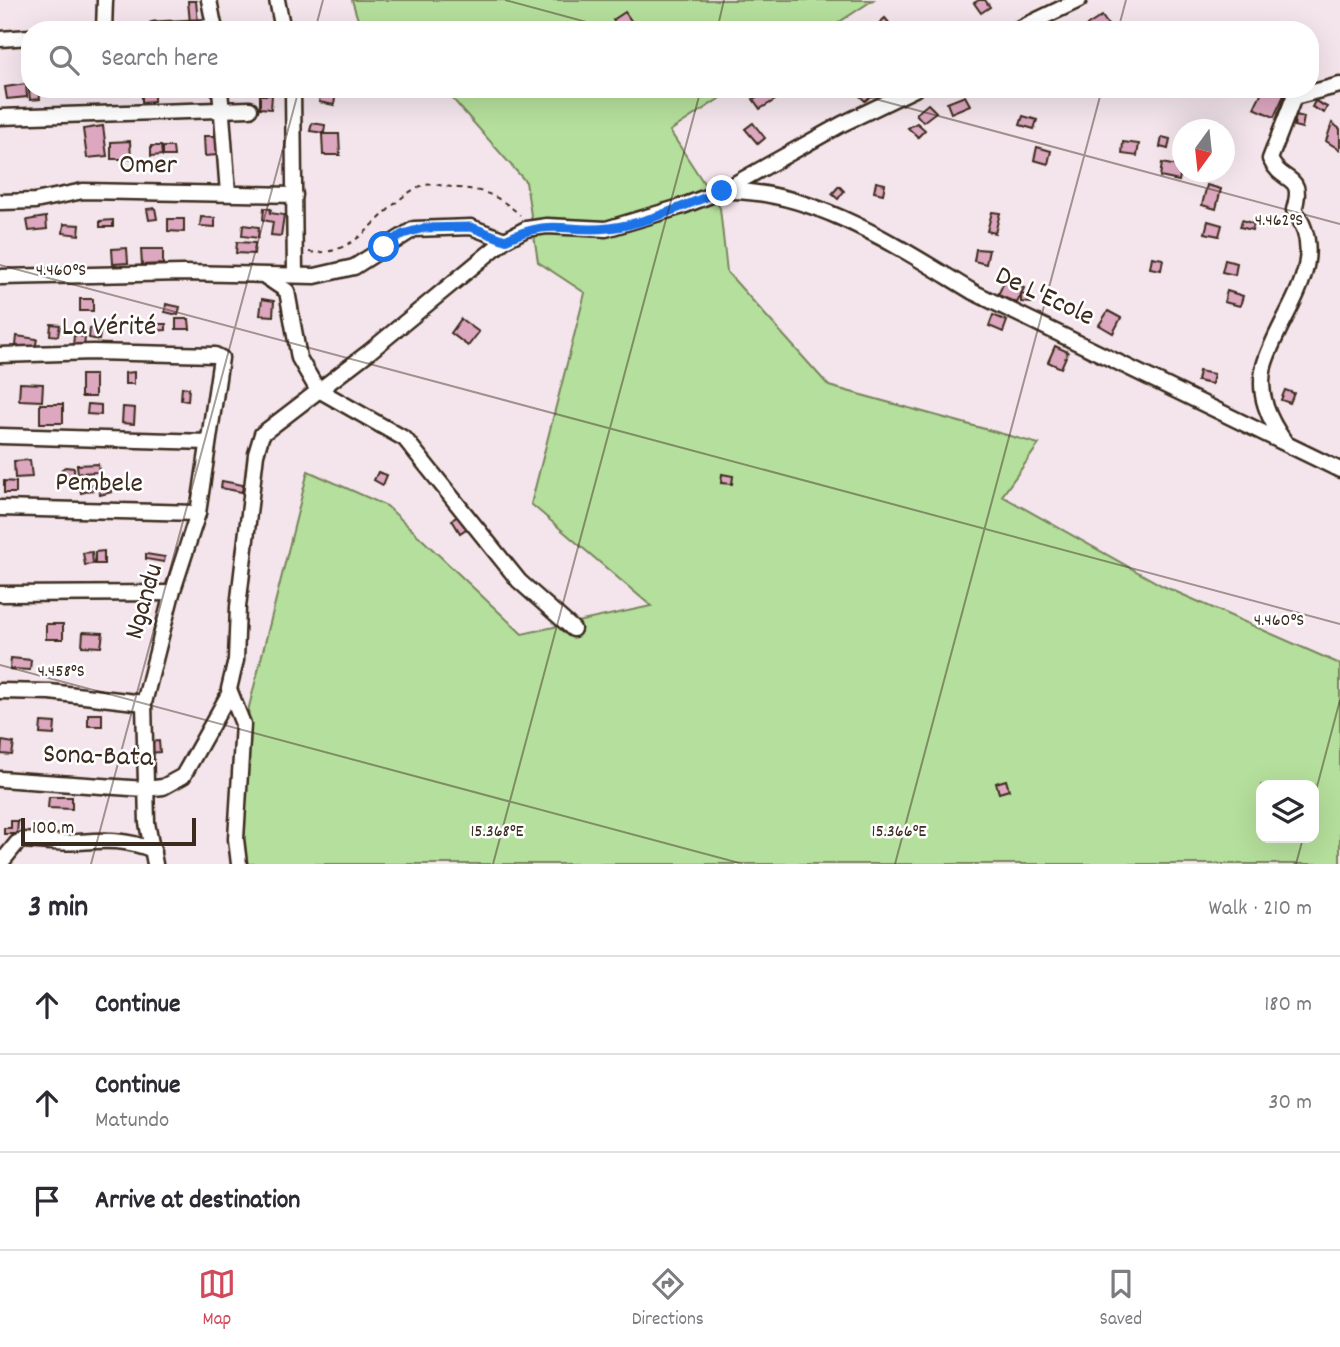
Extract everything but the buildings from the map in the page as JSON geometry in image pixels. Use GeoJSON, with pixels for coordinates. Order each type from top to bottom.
{"type":"FeatureCollection","features":[{"type":"Feature","properties":{"kind":"street"},"geometry":{"type":"LineString","coordinates":[[105,21],[106,0]]}},
{"type":"Feature","properties":{"kind":"street"},"geometry":{"type":"LineString","coordinates":[[209,0],[214,21]]}},
{"type":"Feature","properties":{"kind":"street"},"geometry":{"type":"LineString","coordinates":[[277,0],[281,21]]}},
{"type":"Feature","properties":{"kind":"street"},"geometry":{"type":"LineString","coordinates":[[1035,21],[1079,0]]}},
{"type":"Feature","properties":{"kind":"street"},"geometry":{"type":"LineString","coordinates":[[0,39],[21,38]]}},
{"type":"Feature","properties":{"kind":"street"},"geometry":{"type":"LineString","coordinates":[[1319,90],[1340,85]]}},
{"type":"Feature","properties":{"kind":"street"},"geometry":{"type":"LineString","coordinates":[[220,98],[228,193]]}},
{"type":"Feature","properties":{"kind":"street"},"geometry":{"type":"LineString","coordinates":[[293,98],[295,275]]}},
{"type":"Feature","properties":{"kind":"street"},"geometry":{"type":"LineString","coordinates":[[526,229],[562,225],[606,229],[680,207],[722,191],[842,124],[896,98]]}},
{"type":"Feature","properties":{"kind":"street"},"geometry":{"type":"LineString","coordinates":[[1287,446],[1266,412],[1264,366],[1296,299],[1309,256],[1304,230],[1294,210],[1299,191],[1295,181],[1275,170],[1270,159],[1294,98]]}},
{"type":"Feature","properties":{"kind":"street"},"geometry":{"type":"LineString","coordinates":[[0,117],[250,109]]}},
{"type":"Feature","properties":{"kind":"street","name":"Omer"},"geometry":{"type":"LineString","coordinates":[[0,202],[35,201],[83,191],[295,194]]}},
{"type":"Feature","properties":{"kind":"street","name":"De L'Ecole"},"geometry":{"type":"LineString","coordinates":[[722,191],[772,197],[831,215],[924,263],[973,292],[1340,470]]}},
{"type":"Feature","properties":{"kind":"street"},"geometry":{"type":"LineString","coordinates":[[0,277],[183,273],[316,276],[343,272],[403,234],[424,228],[471,227],[505,240]]}},
{"type":"Feature","properties":{"kind":"street","name":"Sona-Bata"},"geometry":{"type":"LineString","coordinates":[[0,779],[145,789],[163,787],[183,776],[229,694],[236,660],[238,607],[262,434],[317,389],[369,352],[505,240],[526,229]]}},
{"type":"Feature","properties":{"kind":"street"},"geometry":{"type":"LineString","coordinates":[[263,276],[286,291],[299,358],[317,389],[405,439],[519,581],[573,629]]}},
{"type":"Feature","properties":{"kind":"street","name":"La Vérité"},"geometry":{"type":"LineString","coordinates":[[0,355],[93,352],[218,356]]}},
{"type":"Feature","properties":{"kind":"street","name":"Ngandu"},"geometry":{"type":"LineString","coordinates":[[154,857],[147,823],[144,703],[172,593],[198,513],[221,360],[218,356]]}},
{"type":"Feature","properties":{"kind":"street"},"geometry":{"type":"LineString","coordinates":[[0,436],[208,442]]}},
{"type":"Feature","properties":{"kind":"street","name":"Pembele"},"geometry":{"type":"LineString","coordinates":[[0,508],[198,513]]}},
{"type":"Feature","properties":{"kind":"street"},"geometry":{"type":"LineString","coordinates":[[0,594],[172,593]]}},
{"type":"Feature","properties":{"kind":"street"},"geometry":{"type":"LineString","coordinates":[[0,691],[50,692],[144,703]]}},
{"type":"Feature","properties":{"kind":"street"},"geometry":{"type":"LineString","coordinates":[[229,694],[243,724],[236,839],[239,864]]}},
{"type":"Feature","properties":{"kind":"street"},"geometry":{"type":"LineString","coordinates":[[133,842],[147,823]]}},
{"type":"Feature","properties":{"kind":"street"},"geometry":{"type":"LineString","coordinates":[[0,863],[17,843],[23,840],[133,842],[154,857]]}},
{"type":"Feature","properties":{"kind":"path"},"geometry":{"type":"LineString","coordinates":[[295,250],[318,253],[357,240],[379,222],[398,200],[424,185],[484,190],[520,214],[526,229]]}},
{"type":"Feature","properties":{"kind":"green space"},"geometry":{"type":"Polygon","coordinates":[[[352,0],[873,0],[841,21],[358,21],[352,0]]]}},
{"type":"Feature","properties":{"kind":"green space"},"geometry":{"type":"Polygon","coordinates":[[[452,98],[720,98],[670,131],[720,208],[727,272],[829,386],[1039,444],[1002,496],[1163,586],[1340,664],[1340,864],[237,864],[249,707],[308,471],[387,506],[522,634],[651,606],[531,504],[585,293],[538,262],[526,182],[452,98]]]}},
{"type":"Feature","properties":{"kind":"route"},"geometry":{"type":"LineString","coordinates":[[384,247],[403,234],[424,228],[471,227],[505,240],[526,229],[547,226],[606,229],[680,207],[722,191]]}}]}
